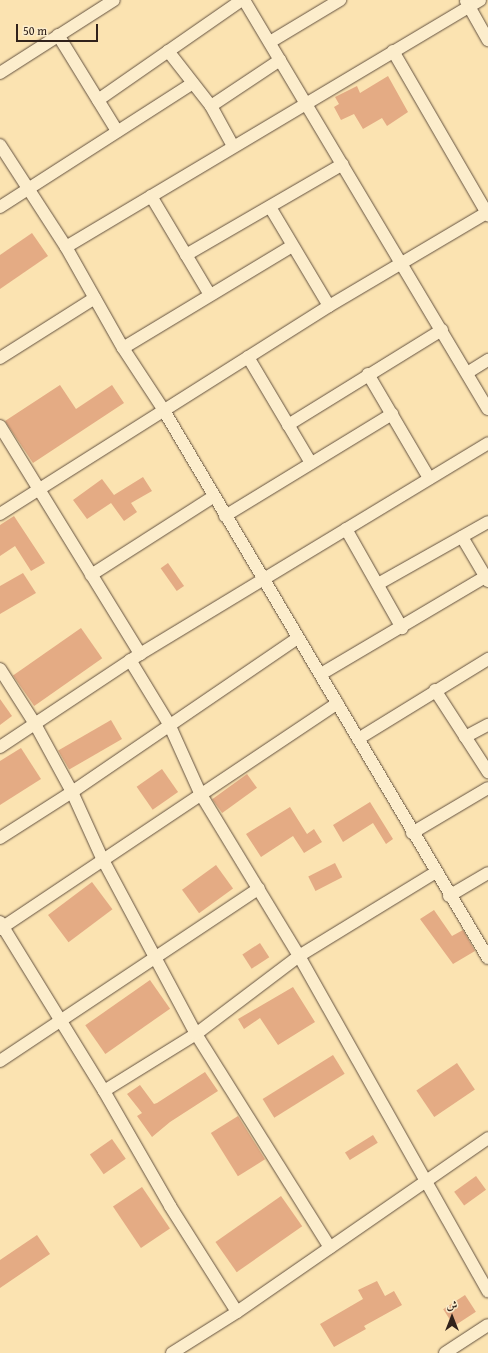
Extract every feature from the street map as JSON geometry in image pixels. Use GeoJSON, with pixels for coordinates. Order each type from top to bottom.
{"type":"FeatureCollection","features":[{"type":"Feature","properties":{"kind":"street"},"geometry":{"type":"LineString","coordinates":[[0,73],[114,0]]}},
{"type":"Feature","properties":{"kind":"street"},"geometry":{"type":"LineString","coordinates":[[98,100],[243,0],[306,102],[488,409]]}},
{"type":"Feature","properties":{"kind":"street"},"geometry":{"type":"LineString","coordinates":[[270,42],[340,0]]}},
{"type":"Feature","properties":{"kind":"street"},"geometry":{"type":"LineString","coordinates":[[66,247],[472,2],[488,40]]}},
{"type":"Feature","properties":{"kind":"street"},"geometry":{"type":"LineString","coordinates":[[58,35],[117,131]]}},
{"type":"Feature","properties":{"kind":"street"},"geometry":{"type":"LineString","coordinates":[[0,514],[329,306],[488,214],[393,50]]}},
{"type":"Feature","properties":{"kind":"street"},"geometry":{"type":"LineString","coordinates":[[168,51],[211,106],[233,146]]}},
{"type":"Feature","properties":{"kind":"street"},"geometry":{"type":"LineString","coordinates":[[211,106],[280,60]]}},
{"type":"Feature","properties":{"kind":"street"},"geometry":{"type":"LineString","coordinates":[[0,207],[194,83]]}},
{"type":"Feature","properties":{"kind":"street"},"geometry":{"type":"LineString","coordinates":[[0,145],[66,247],[123,348],[163,410],[213,497],[264,578],[449,896],[488,958]]}},
{"type":"Feature","properties":{"kind":"street"},"geometry":{"type":"LineString","coordinates":[[186,255],[343,164]]}},
{"type":"Feature","properties":{"kind":"street"},"geometry":{"type":"LineString","coordinates":[[151,196],[210,295]]}},
{"type":"Feature","properties":{"kind":"street"},"geometry":{"type":"LineString","coordinates":[[270,207],[329,306]]}},
{"type":"Feature","properties":{"kind":"street"},"geometry":{"type":"LineString","coordinates":[[123,348],[292,246]]}},
{"type":"Feature","properties":{"kind":"street"},"geometry":{"type":"LineString","coordinates":[[0,358],[95,298]]}},
{"type":"Feature","properties":{"kind":"street"},"geometry":{"type":"LineString","coordinates":[[288,425],[368,374],[442,330]]}},
{"type":"Feature","properties":{"kind":"street"},"geometry":{"type":"LineString","coordinates":[[248,357],[311,463]]}},
{"type":"Feature","properties":{"kind":"street"},"geometry":{"type":"LineString","coordinates":[[467,373],[488,360]]}},
{"type":"Feature","properties":{"kind":"street"},"geometry":{"type":"LineString","coordinates":[[368,374],[429,478]]}},
{"type":"Feature","properties":{"kind":"street"},"geometry":{"type":"LineString","coordinates":[[225,516],[392,414]]}},
{"type":"Feature","properties":{"kind":"street"},"geometry":{"type":"LineString","coordinates":[[0,426],[40,488],[91,575],[169,724],[200,793],[299,956],[427,1180],[488,1291]]}},
{"type":"Feature","properties":{"kind":"street"},"geometry":{"type":"LineString","coordinates":[[0,747],[135,657],[488,443]]}},
{"type":"Feature","properties":{"kind":"street"},"geometry":{"type":"LineString","coordinates":[[91,575],[213,497]]}},
{"type":"Feature","properties":{"kind":"street"},"geometry":{"type":"LineString","coordinates":[[378,584],[488,522]]}},
{"type":"Feature","properties":{"kind":"street"},"geometry":{"type":"LineString","coordinates":[[346,529],[402,628]]}},
{"type":"Feature","properties":{"kind":"street"},"geometry":{"type":"LineString","coordinates":[[321,674],[487,579],[462,537]]}},
{"type":"Feature","properties":{"kind":"street"},"geometry":{"type":"LineString","coordinates":[[0,838],[72,792],[169,724],[298,638]]}},
{"type":"Feature","properties":{"kind":"street"},"geometry":{"type":"LineString","coordinates":[[358,739],[435,690],[488,659]]}},
{"type":"Feature","properties":{"kind":"street"},"geometry":{"type":"LineString","coordinates":[[0,669],[35,724],[72,792],[102,858],[157,958],[196,1034],[330,1248]]}},
{"type":"Feature","properties":{"kind":"street"},"geometry":{"type":"LineString","coordinates":[[435,690],[488,772]]}},
{"type":"Feature","properties":{"kind":"street"},"geometry":{"type":"LineString","coordinates":[[237,1312],[170,1206],[104,1091],[62,1022],[1,926],[337,703]]}},
{"type":"Feature","properties":{"kind":"street"},"geometry":{"type":"LineString","coordinates":[[464,737],[488,725]]}},
{"type":"Feature","properties":{"kind":"street"},"geometry":{"type":"LineString","coordinates":[[412,833],[488,788]]}},
{"type":"Feature","properties":{"kind":"street"},"geometry":{"type":"LineString","coordinates":[[104,1091],[196,1034],[299,956],[436,872]]}},
{"type":"Feature","properties":{"kind":"street"},"geometry":{"type":"LineString","coordinates":[[449,896],[488,873]]}},
{"type":"Feature","properties":{"kind":"street"},"geometry":{"type":"LineString","coordinates":[[0,1061],[62,1022],[259,888]]}},
{"type":"Feature","properties":{"kind":"street"},"geometry":{"type":"LineString","coordinates":[[172,1353],[237,1312],[488,1138]]}},
{"type":"Feature","properties":{"kind":"street"},"geometry":{"type":"LineString","coordinates":[[445,1353],[488,1325]]}},
{"type":"Feature","properties":{"kind":"building"},"geometry":{"type":"Polygon","coordinates":[[[388,76],[408,112],[387,126],[382,118],[363,129],[354,114],[341,120],[334,107],[339,104],[335,97],[357,86],[360,93],[388,76]]]}},
{"type":"Feature","properties":{"kind":"building"},"geometry":{"type":"Polygon","coordinates":[[[32,233],[48,256],[0,289],[0,255],[32,233]]]}},
{"type":"Feature","properties":{"kind":"building"},"geometry":{"type":"Polygon","coordinates":[[[60,385],[76,409],[112,385],[124,403],[33,463],[5,421],[60,385]]]}},
{"type":"Feature","properties":{"kind":"building"},"geometry":{"type":"Polygon","coordinates":[[[143,477],[152,491],[131,503],[137,512],[124,521],[111,503],[87,519],[73,500],[102,479],[114,495],[143,477]]]}},
{"type":"Feature","properties":{"kind":"building"},"geometry":{"type":"Polygon","coordinates":[[[14,516],[45,563],[31,571],[15,546],[0,556],[0,525],[14,516]]]}},
{"type":"Feature","properties":{"kind":"building"},"geometry":{"type":"Polygon","coordinates":[[[168,563],[184,586],[177,591],[161,568],[168,563]]]}},
{"type":"Feature","properties":{"kind":"building"},"geometry":{"type":"Polygon","coordinates":[[[23,573],[36,593],[0,614],[0,586],[23,573]]]}},
{"type":"Feature","properties":{"kind":"building"},"geometry":{"type":"Polygon","coordinates":[[[81,628],[102,658],[34,706],[13,676],[81,628]]]}},
{"type":"Feature","properties":{"kind":"building"},"geometry":{"type":"Polygon","coordinates":[[[0,699],[12,716],[0,725],[0,699]]]}},
{"type":"Feature","properties":{"kind":"building"},"geometry":{"type":"Polygon","coordinates":[[[111,720],[122,739],[69,770],[58,751],[111,720]]]}},
{"type":"Feature","properties":{"kind":"building"},"geometry":{"type":"Polygon","coordinates":[[[21,748],[41,779],[0,805],[0,761],[21,748]]]}},
{"type":"Feature","properties":{"kind":"building"},"geometry":{"type":"Polygon","coordinates":[[[162,769],[178,792],[153,810],[137,787],[162,769]]]}},
{"type":"Feature","properties":{"kind":"building"},"geometry":{"type":"Polygon","coordinates":[[[247,774],[257,788],[222,813],[212,799],[247,774]]]}},
{"type":"Feature","properties":{"kind":"building"},"geometry":{"type":"Polygon","coordinates":[[[370,802],[393,839],[386,844],[373,823],[343,842],[333,825],[370,802]]]}},
{"type":"Feature","properties":{"kind":"building"},"geometry":{"type":"Polygon","coordinates":[[[290,807],[307,834],[314,829],[322,842],[304,853],[293,836],[261,857],[246,834],[290,807]]]}},
{"type":"Feature","properties":{"kind":"building"},"geometry":{"type":"Polygon","coordinates":[[[335,863],[342,877],[316,891],[308,877],[335,863]]]}},
{"type":"Feature","properties":{"kind":"building"},"geometry":{"type":"Polygon","coordinates":[[[216,865],[233,888],[199,913],[182,890],[216,865]]]}},
{"type":"Feature","properties":{"kind":"building"},"geometry":{"type":"Polygon","coordinates":[[[92,882],[112,909],[69,942],[48,915],[92,882]]]}},
{"type":"Feature","properties":{"kind":"building"},"geometry":{"type":"Polygon","coordinates":[[[434,910],[452,936],[463,930],[475,951],[453,964],[420,919],[434,910]]]}},
{"type":"Feature","properties":{"kind":"building"},"geometry":{"type":"Polygon","coordinates":[[[260,943],[269,957],[252,969],[242,954],[260,943]]]}},
{"type":"Feature","properties":{"kind":"building"},"geometry":{"type":"Polygon","coordinates":[[[150,980],[170,1009],[105,1054],[85,1025],[150,980]]]}},
{"type":"Feature","properties":{"kind":"building"},"geometry":{"type":"Polygon","coordinates":[[[293,987],[315,1022],[278,1045],[260,1018],[244,1029],[238,1019],[293,987]]]}},
{"type":"Feature","properties":{"kind":"building"},"geometry":{"type":"Polygon","coordinates":[[[333,1055],[345,1074],[274,1118],[263,1099],[333,1055]]]}},
{"type":"Feature","properties":{"kind":"building"},"geometry":{"type":"Polygon","coordinates":[[[457,1063],[475,1090],[434,1117],[416,1090],[457,1063]]]}},
{"type":"Feature","properties":{"kind":"building"},"geometry":{"type":"Polygon","coordinates":[[[205,1072],[218,1091],[170,1122],[152,1137],[137,1116],[142,1113],[127,1094],[140,1085],[154,1104],[205,1072]]]}},
{"type":"Feature","properties":{"kind":"building"},"geometry":{"type":"Polygon","coordinates":[[[238,1116],[265,1159],[238,1176],[211,1133],[238,1116]]]}},
{"type":"Feature","properties":{"kind":"building"},"geometry":{"type":"Polygon","coordinates":[[[373,1135],[378,1143],[350,1160],[345,1152],[373,1135]]]}},
{"type":"Feature","properties":{"kind":"building"},"geometry":{"type":"Polygon","coordinates":[[[112,1139],[126,1159],[104,1174],[90,1154],[112,1139]]]}},
{"type":"Feature","properties":{"kind":"building"},"geometry":{"type":"Polygon","coordinates":[[[476,1176],[486,1190],[464,1206],[454,1192],[476,1176]]]}},
{"type":"Feature","properties":{"kind":"building"},"geometry":{"type":"Polygon","coordinates":[[[142,1187],[170,1228],[141,1248],[113,1207],[142,1187]]]}},
{"type":"Feature","properties":{"kind":"building"},"geometry":{"type":"Polygon","coordinates":[[[281,1196],[302,1226],[237,1272],[215,1242],[281,1196]]]}},
{"type":"Feature","properties":{"kind":"building"},"geometry":{"type":"Polygon","coordinates":[[[37,1235],[50,1254],[0,1288],[0,1260],[37,1235]]]}},
{"type":"Feature","properties":{"kind":"building"},"geometry":{"type":"Polygon","coordinates":[[[377,1281],[385,1296],[394,1291],[402,1305],[364,1326],[366,1329],[334,1347],[320,1324],[363,1299],[358,1290],[377,1281]]]}},
{"type":"Feature","properties":{"kind":"building"},"geometry":{"type":"Polygon","coordinates":[[[465,1295],[476,1312],[454,1326],[443,1309],[465,1295]]]}}]}
